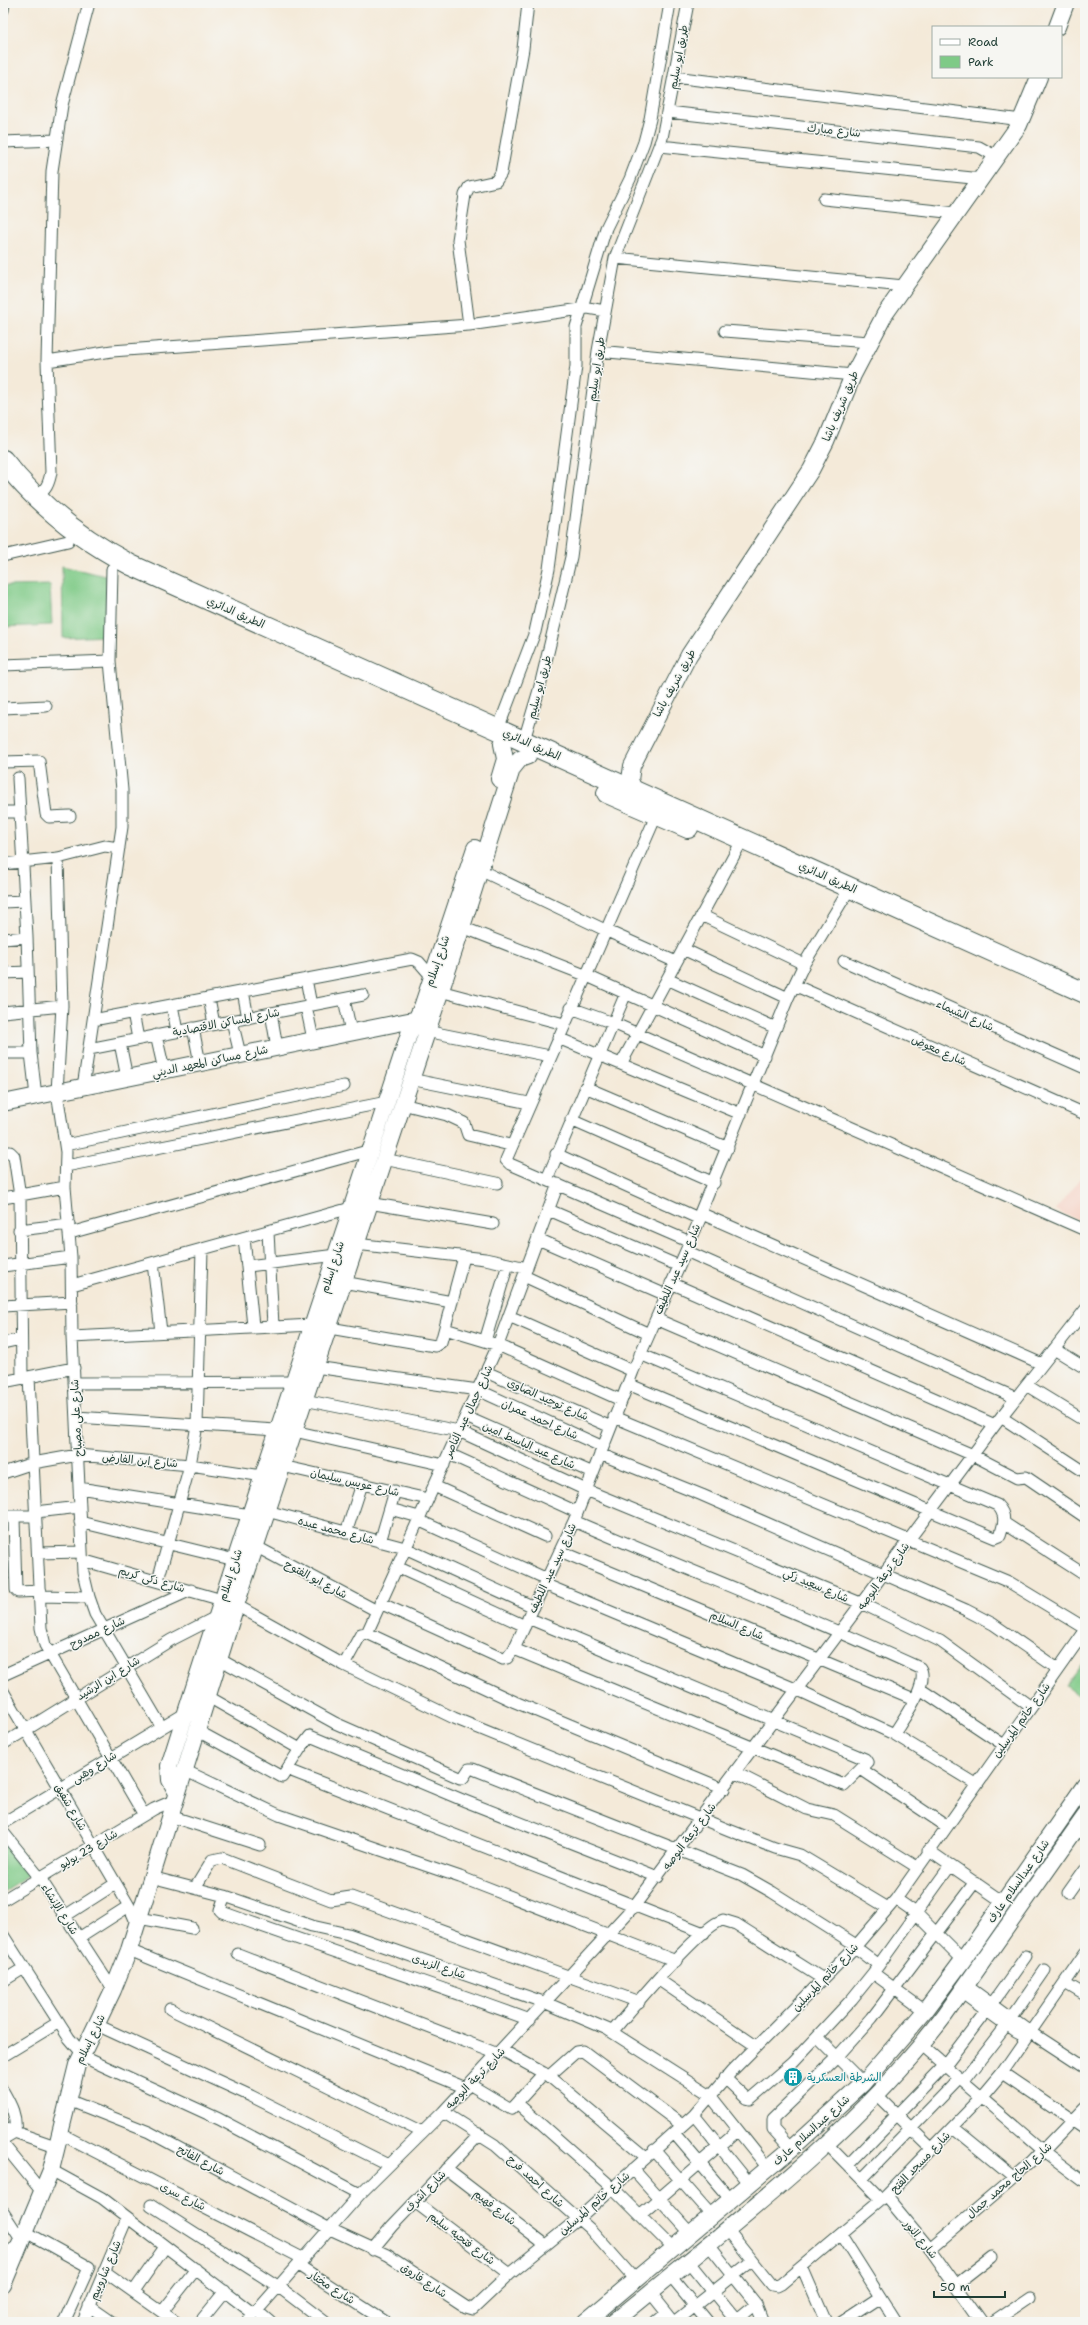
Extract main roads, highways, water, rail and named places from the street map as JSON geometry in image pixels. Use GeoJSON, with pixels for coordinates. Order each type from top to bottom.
{"type":"FeatureCollection","features":[{"type":"Feature","properties":{"kind":"highway","name":"الطريق الدائري"},"geometry":{"type":"LineString","coordinates":[[3,460],[41,508],[63,532],[112,569],[263,639],[390,687]]}},
{"type":"Feature","properties":{"kind":"highway","name":"الطريق الدائري"},"geometry":{"type":"LineString","coordinates":[[3,478],[41,508]]}},
{"type":"Feature","properties":{"kind":"highway","name":"الطريق الدائري"},"geometry":{"type":"LineString","coordinates":[[63,532],[88,540],[131,565],[417,700],[664,811],[1085,993]]}},
{"type":"Feature","properties":{"kind":"highway","name":"الطريق الدائري"},"geometry":{"type":"LineString","coordinates":[[526,748],[606,777],[634,790],[664,811],[738,848],[846,893],[1085,1008]]}},
{"type":"Feature","properties":{"kind":"place","name":"الشرطة العسكرية"},"geometry":{"type":"Point","coordinates":[793,2077]}}]}
